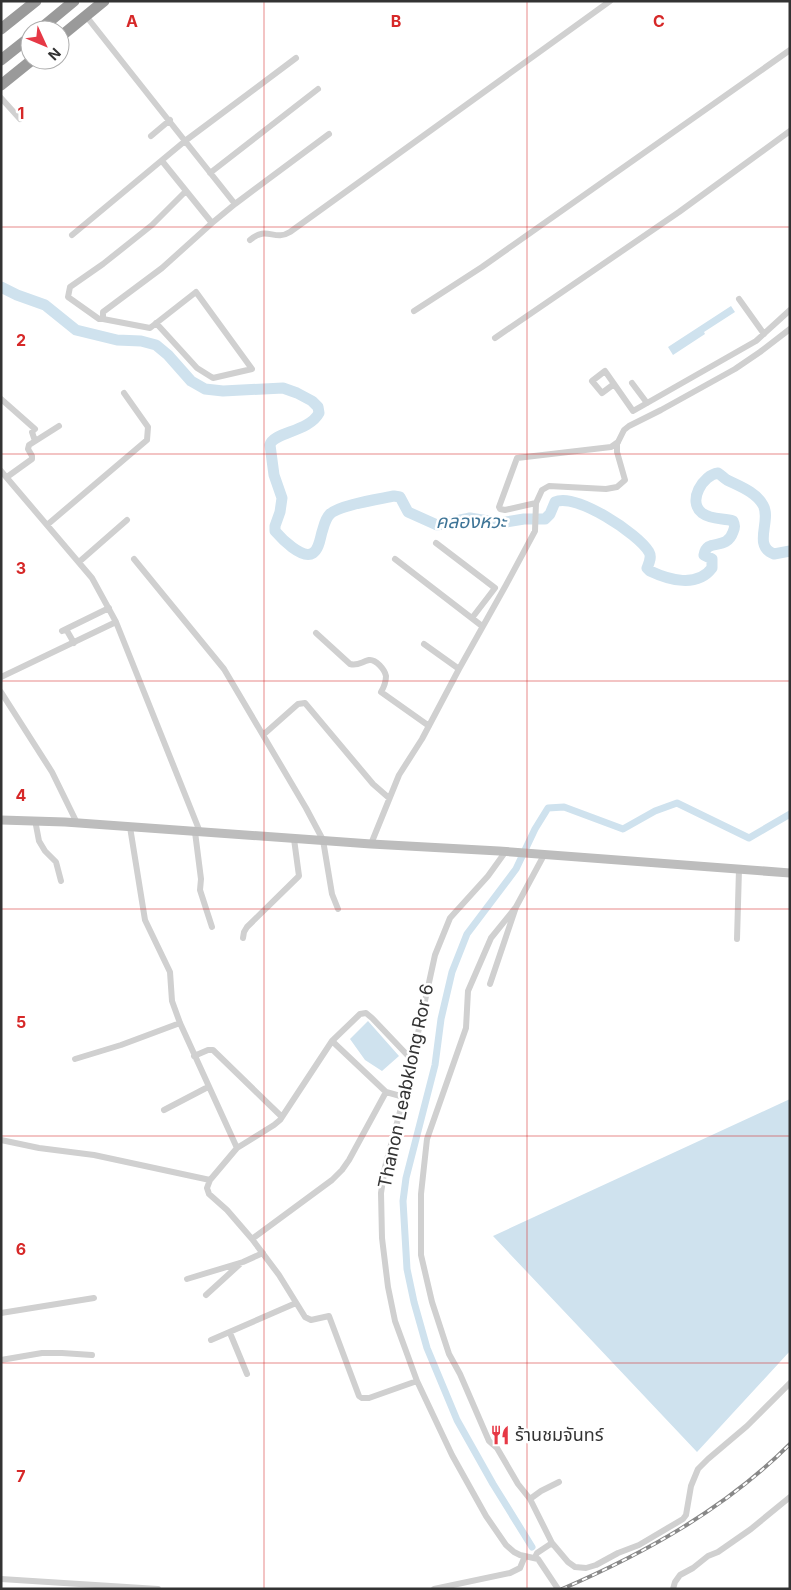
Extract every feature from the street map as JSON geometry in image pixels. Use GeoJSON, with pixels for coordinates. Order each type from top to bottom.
{"type":"FeatureCollection","features":[{"type":"Feature","properties":{"kind":"highway"},"geometry":{"type":"LineString","coordinates":[[1,29],[36,1]]}},
{"type":"Feature","properties":{"kind":"highway"},"geometry":{"type":"LineString","coordinates":[[51,20],[74,1]]}},
{"type":"Feature","properties":{"kind":"highway"},"geometry":{"type":"LineString","coordinates":[[70,29],[104,1]]}},
{"type":"Feature","properties":{"kind":"highway"},"geometry":{"type":"LineString","coordinates":[[1,60],[20,46]]}},
{"type":"Feature","properties":{"kind":"highway"},"geometry":{"type":"LineString","coordinates":[[1,84],[20,69]]}},
{"type":"Feature","properties":{"kind":"street"},"geometry":{"type":"LineString","coordinates":[[250,240],[259,234],[266,233],[281,236],[290,232],[610,1]]}},
{"type":"Feature","properties":{"kind":"street"},"geometry":{"type":"LineString","coordinates":[[86,16],[235,204]]}},
{"type":"Feature","properties":{"kind":"street"},"geometry":{"type":"LineString","coordinates":[[414,312],[482,267],[790,50]]}},
{"type":"Feature","properties":{"kind":"street"},"geometry":{"type":"LineString","coordinates":[[72,235],[185,141],[296,58]]}},
{"type":"Feature","properties":{"kind":"street"},"geometry":{"type":"LineString","coordinates":[[210,173],[318,89]]}},
{"type":"Feature","properties":{"kind":"street"},"geometry":{"type":"LineString","coordinates":[[1,98],[20,119]]}},
{"type":"Feature","properties":{"kind":"street"},"geometry":{"type":"LineString","coordinates":[[151,136],[170,120]]}},
{"type":"Feature","properties":{"kind":"street"},"geometry":{"type":"LineString","coordinates":[[495,338],[672,217],[790,131]]}},
{"type":"Feature","properties":{"kind":"street"},"geometry":{"type":"LineString","coordinates":[[103,320],[103,312],[162,268],[235,204],[329,134]]}},
{"type":"Feature","properties":{"kind":"street"},"geometry":{"type":"LineString","coordinates":[[162,161],[212,223]]}},
{"type":"Feature","properties":{"kind":"street"},"geometry":{"type":"LineString","coordinates":[[156,323],[198,368],[213,378],[252,369],[196,292],[156,323],[150,328],[99,319],[68,297],[70,287],[103,264],[152,225],[186,191]]}},
{"type":"Feature","properties":{"kind":"street"},"geometry":{"type":"LineString","coordinates":[[740,299],[764,334]]}},
{"type":"Feature","properties":{"kind":"street"},"geometry":{"type":"LineString","coordinates":[[614,384],[633,411],[756,341],[790,310]]}},
{"type":"Feature","properties":{"kind":"street"},"geometry":{"type":"LineString","coordinates":[[372,844],[398,775],[429,726],[535,531],[536,504],[542,490],[549,486],[618,488],[625,480],[617,452],[618,442],[624,430],[728,373],[790,330]]}},
{"type":"Feature","properties":{"kind":"street"},"geometry":{"type":"LineString","coordinates":[[632,383],[646,403]]}},
{"type":"Feature","properties":{"kind":"street"},"geometry":{"type":"LineString","coordinates":[[47,524],[147,440],[148,427],[124,393]]}},
{"type":"Feature","properties":{"kind":"street"},"geometry":{"type":"LineString","coordinates":[[1,398],[34,429],[32,432],[35,440]]}},
{"type":"Feature","properties":{"kind":"street"},"geometry":{"type":"LineString","coordinates":[[7,478],[32,458],[28,447],[35,440],[58,426]]}},
{"type":"Feature","properties":{"kind":"street"},"geometry":{"type":"LineString","coordinates":[[536,504],[506,510],[499,507],[517,458],[611,447],[618,442]]}},
{"type":"Feature","properties":{"kind":"street"},"geometry":{"type":"LineString","coordinates":[[1,470],[97,585],[116,622],[198,832],[200,890],[212,928]]}},
{"type":"Feature","properties":{"kind":"street"},"geometry":{"type":"LineString","coordinates":[[78,562],[127,520]]}},
{"type":"Feature","properties":{"kind":"street"},"geometry":{"type":"LineString","coordinates":[[436,543],[495,588],[472,618]]}},
{"type":"Feature","properties":{"kind":"street"},"geometry":{"type":"LineString","coordinates":[[134,559],[224,669],[306,808],[323,840],[332,894],[338,909]]}},
{"type":"Feature","properties":{"kind":"street"},"geometry":{"type":"LineString","coordinates":[[395,559],[482,626]]}},
{"type":"Feature","properties":{"kind":"street"},"geometry":{"type":"LineString","coordinates":[[74,643],[64,630],[109,608]]}},
{"type":"Feature","properties":{"kind":"street"},"geometry":{"type":"LineString","coordinates":[[1,677],[116,622]]}},
{"type":"Feature","properties":{"kind":"street"},"geometry":{"type":"LineString","coordinates":[[316,632],[350,664],[357,665],[370,660],[375,662],[384,670],[386,676],[381,692],[429,726]]}},
{"type":"Feature","properties":{"kind":"street"},"geometry":{"type":"LineString","coordinates":[[424,644],[459,669]]}},
{"type":"Feature","properties":{"kind":"street"},"geometry":{"type":"LineString","coordinates":[[1,692],[52,772],[77,823]]}},
{"type":"Feature","properties":{"kind":"street"},"geometry":{"type":"LineString","coordinates":[[263,735],[298,704],[305,703],[373,784],[389,798]]}},
{"type":"Feature","properties":{"kind":"street"},"geometry":{"type":"LineString","coordinates":[[1,820],[35,820],[372,844],[506,851],[790,873]]}},
{"type":"Feature","properties":{"kind":"street"},"geometry":{"type":"LineString","coordinates":[[35,820],[36,832],[41,844],[56,862],[61,881]]}},
{"type":"Feature","properties":{"kind":"street"},"geometry":{"type":"LineString","coordinates":[[130,826],[144,917],[170,972],[172,1001],[180,1024],[237,1148]]}},
{"type":"Feature","properties":{"kind":"street"},"geometry":{"type":"LineString","coordinates":[[244,938],[246,926],[299,876],[294,838]]}},
{"type":"Feature","properties":{"kind":"street","name":"Thanon Leabklong Ror 6"},"geometry":{"type":"LineString","coordinates":[[506,851],[488,876],[450,918],[435,955],[404,1097],[385,1167],[381,1193],[382,1238],[385,1269],[395,1321],[417,1381],[452,1455],[486,1516],[508,1547],[514,1552],[535,1557]]}},
{"type":"Feature","properties":{"kind":"street"},"geometry":{"type":"LineString","coordinates":[[490,984],[516,907],[544,855]]}},
{"type":"Feature","properties":{"kind":"street"},"geometry":{"type":"LineString","coordinates":[[737,939],[739,869]]}},
{"type":"Feature","properties":{"kind":"street"},"geometry":{"type":"LineString","coordinates":[[516,907],[491,938],[468,991],[466,1028],[427,1139],[421,1194],[421,1255],[430,1295],[449,1354],[460,1374],[489,1441],[497,1448],[518,1484],[530,1499],[552,1543],[570,1564],[576,1568],[586,1568],[639,1545],[682,1520],[686,1516],[690,1491],[698,1469],[790,1383]]}},
{"type":"Feature","properties":{"kind":"street"},"geometry":{"type":"LineString","coordinates":[[412,1060],[372,1018],[366,1013],[360,1014],[332,1041],[282,1117],[274,1125],[237,1148],[210,1180],[207,1188],[209,1194],[227,1210],[279,1275],[305,1317],[309,1320],[329,1316],[359,1396],[369,1398],[417,1381]]}},
{"type":"Feature","properties":{"kind":"street"},"geometry":{"type":"LineString","coordinates":[[75,1059],[180,1024]]}},
{"type":"Feature","properties":{"kind":"street"},"geometry":{"type":"LineString","coordinates":[[332,1041],[386,1092],[404,1097]]}},
{"type":"Feature","properties":{"kind":"street"},"geometry":{"type":"LineString","coordinates":[[194,1056],[206,1050],[213,1050],[282,1117]]}},
{"type":"Feature","properties":{"kind":"street"},"geometry":{"type":"LineString","coordinates":[[164,1110],[208,1087]]}},
{"type":"Feature","properties":{"kind":"street"},"geometry":{"type":"LineString","coordinates":[[252,1240],[314,1194],[342,1170],[386,1092]]}},
{"type":"Feature","properties":{"kind":"street"},"geometry":{"type":"LineString","coordinates":[[1,1140],[39,1148],[94,1155],[210,1180]]}},
{"type":"Feature","properties":{"kind":"street"},"geometry":{"type":"LineString","coordinates":[[187,1280],[243,1262],[262,1253]]}},
{"type":"Feature","properties":{"kind":"street"},"geometry":{"type":"LineString","coordinates":[[206,1295],[243,1262]]}},
{"type":"Feature","properties":{"kind":"street"},"geometry":{"type":"LineString","coordinates":[[1,1313],[94,1298]]}},
{"type":"Feature","properties":{"kind":"street"},"geometry":{"type":"LineString","coordinates":[[211,1340],[296,1303]]}},
{"type":"Feature","properties":{"kind":"street"},"geometry":{"type":"LineString","coordinates":[[230,1333],[247,1374]]}},
{"type":"Feature","properties":{"kind":"street"},"geometry":{"type":"LineString","coordinates":[[1,1360],[42,1353],[92,1355]]}},
{"type":"Feature","properties":{"kind":"street"},"geometry":{"type":"LineString","coordinates":[[530,1499],[559,1482]]}},
{"type":"Feature","properties":{"kind":"street"},"geometry":{"type":"LineString","coordinates":[[673,1589],[675,1582],[680,1576],[751,1529],[790,1497]]}},
{"type":"Feature","properties":{"kind":"street"},"geometry":{"type":"LineString","coordinates":[[552,1543],[537,1553],[535,1557],[540,1561],[558,1589]]}},
{"type":"Feature","properties":{"kind":"street"},"geometry":{"type":"LineString","coordinates":[[434,1589],[513,1572],[520,1568],[525,1556]]}},
{"type":"Feature","properties":{"kind":"street"},"geometry":{"type":"LineString","coordinates":[[1,1578],[158,1589]]}},
{"type":"Feature","properties":{"kind":"water"},"geometry":{"type":"Polygon","coordinates":[[[731,306],[735,312],[673,355],[668,347],[731,306]]]}},
{"type":"Feature","properties":{"kind":"water"},"geometry":{"type":"Polygon","coordinates":[[[368,1021],[399,1056],[382,1071],[365,1060],[350,1039],[368,1021]]]}},
{"type":"Feature","properties":{"kind":"water"},"geometry":{"type":"Polygon","coordinates":[[[790,1099],[790,1351],[697,1452],[493,1236],[790,1099]]]}},
{"type":"Feature","properties":{"kind":"waterway","name":"คลองหวะ"},"geometry":{"type":"LineString","coordinates":[[1,287],[45,305],[76,330],[117,340],[141,341],[156,345],[168,355],[191,381],[205,389],[223,391],[283,388],[312,401],[318,407],[319,413],[314,419],[308,424],[278,437],[270,445],[274,475],[282,498],[275,531],[292,547],[303,554],[313,553],[317,549],[325,523],[330,514],[351,505],[394,496],[400,497],[408,512],[437,525],[470,518],[500,523],[524,519],[545,519],[550,514],[555,502],[564,501],[577,503],[606,516],[633,535],[650,554],[647,568],[650,571],[674,579],[691,580],[699,578],[712,568],[712,559],[704,555],[706,550],[713,545],[726,542],[734,529],[733,521],[709,517],[702,513],[696,502],[702,483],[707,478],[718,473],[752,493],[760,500],[765,511],[763,539],[764,545],[768,550],[774,554],[790,551]]}},
{"type":"Feature","properties":{"kind":"waterway"},"geometry":{"type":"LineString","coordinates":[[532,1547],[493,1484],[457,1420],[427,1348],[407,1269],[403,1201],[406,1178],[435,1065],[441,1019],[452,972],[467,934],[516,869],[535,829],[548,808],[564,807],[623,829],[655,811],[677,803],[749,838],[790,814]]}},
{"type":"Feature","properties":{"kind":"railway"},"geometry":{"type":"LineString","coordinates":[[562,1589],[624,1560],[683,1527],[739,1489],[790,1444]]}},
{"type":"Feature","properties":{"kind":"place","name":"ร้านชมจันทร์"},"geometry":{"type":"Point","coordinates":[500,1435]}}]}
